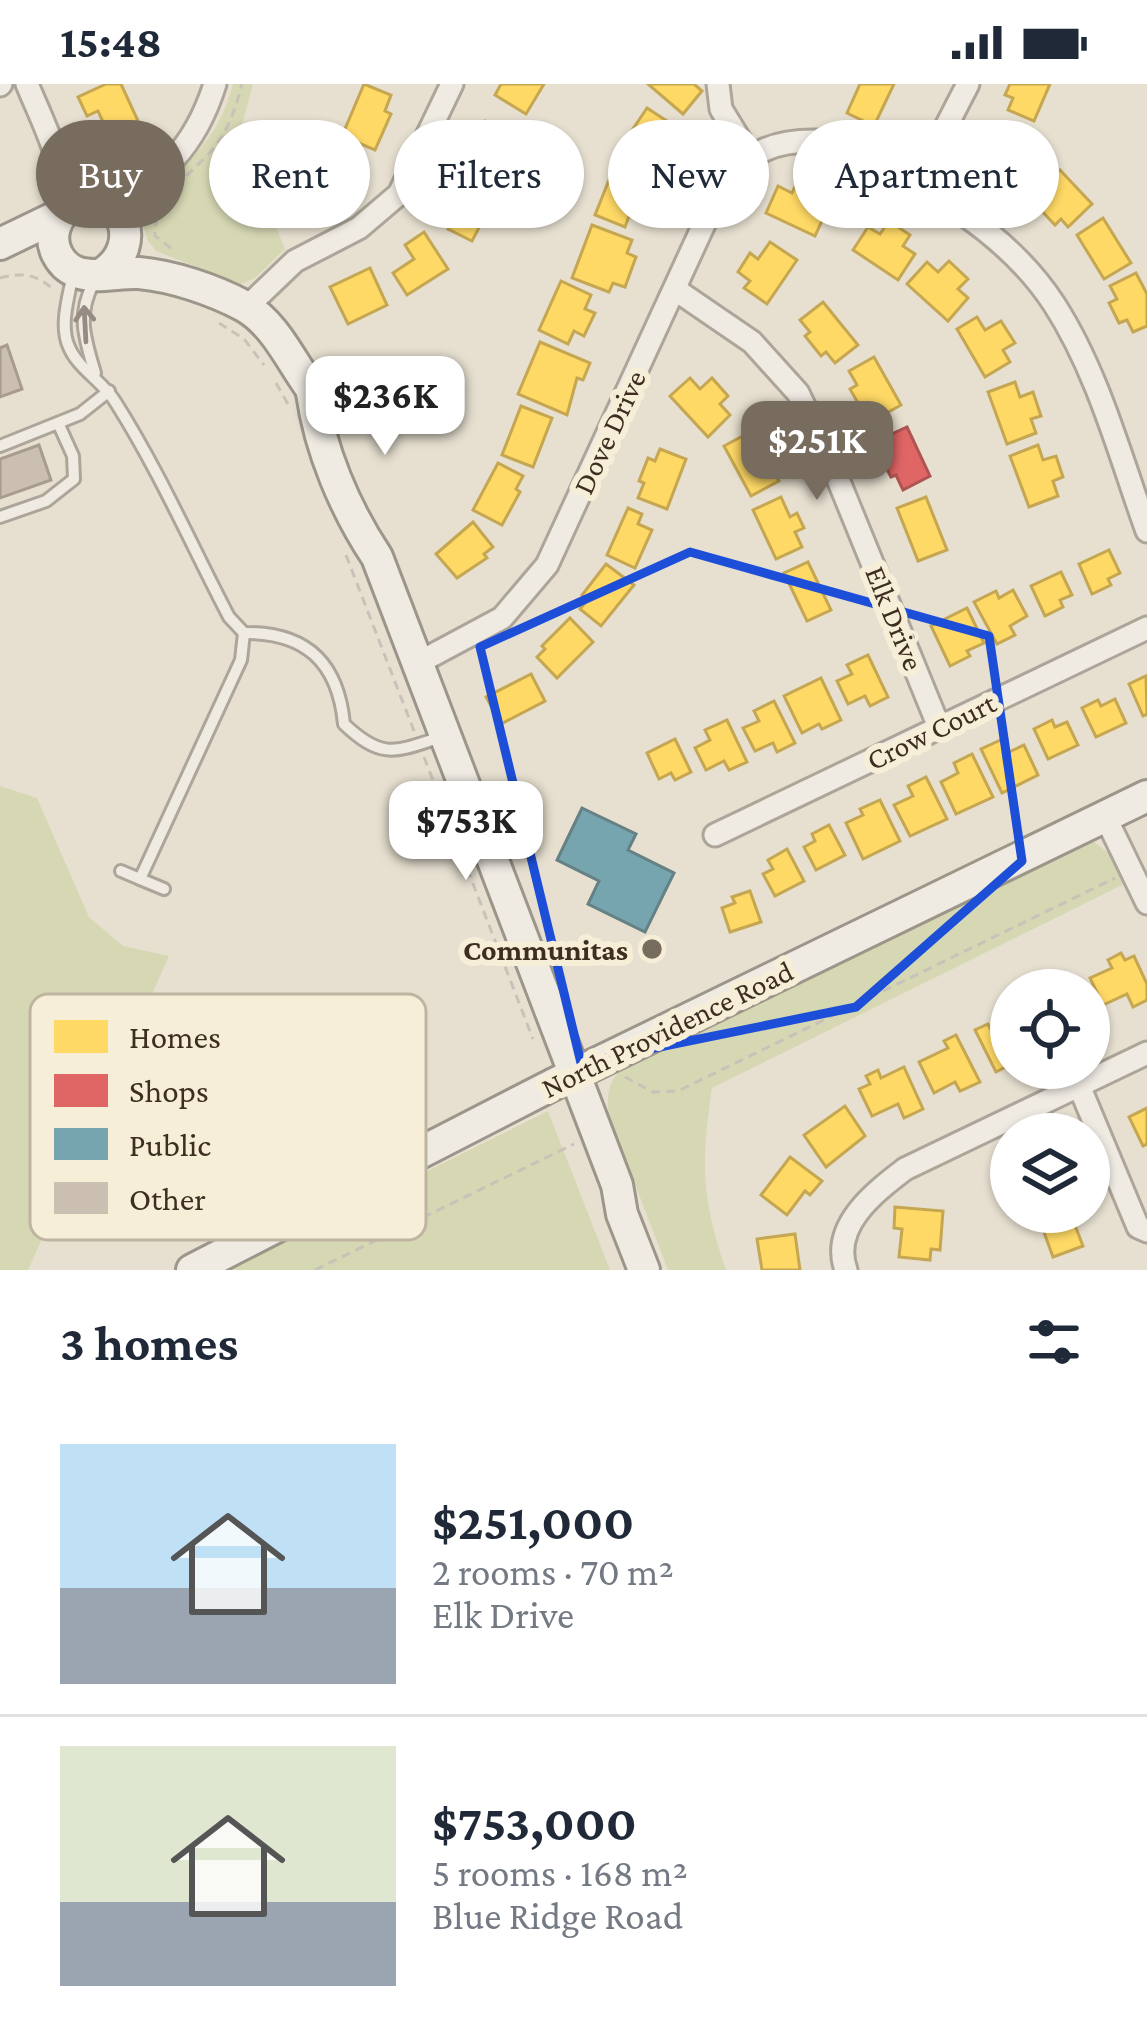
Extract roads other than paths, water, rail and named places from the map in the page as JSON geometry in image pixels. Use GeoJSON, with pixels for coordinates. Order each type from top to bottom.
{"type":"FeatureCollection","features":[{"type":"Feature","properties":{"kind":"street"},"geometry":{"type":"LineString","coordinates":[[27,84],[41,120]]}},
{"type":"Feature","properties":{"kind":"street"},"geometry":{"type":"LineString","coordinates":[[185,144],[197,131],[214,84]]}},
{"type":"Feature","properties":{"kind":"street"},"geometry":{"type":"LineString","coordinates":[[247,308],[296,261],[359,228],[399,194],[452,84]]}},
{"type":"Feature","properties":{"kind":"street"},"geometry":{"type":"LineString","coordinates":[[718,84],[721,109],[728,120]]}},
{"type":"Feature","properties":{"kind":"street"},"geometry":{"type":"LineString","coordinates":[[949,120],[968,84]]}},
{"type":"Feature","properties":{"kind":"street"},"geometry":{"type":"LineString","coordinates":[[0,244],[36,228]]}},
{"type":"Feature","properties":{"kind":"street"},"geometry":{"type":"LineString","coordinates":[[62,228],[53,238],[82,275]]}},
{"type":"Feature","properties":{"kind":"street"},"geometry":{"type":"LineString","coordinates":[[125,228],[177,280]]}},
{"type":"Feature","properties":{"kind":"street"},"geometry":{"type":"LineString","coordinates":[[82,275],[123,254],[129,228]]}},
{"type":"Feature","properties":{"kind":"street","name":"Dove Drive"},"geometry":{"type":"LineString","coordinates":[[418,663],[502,618],[547,565],[703,228]]}},
{"type":"Feature","properties":{"kind":"street"},"geometry":{"type":"LineString","coordinates":[[980,228],[1011,250],[1054,304],[1091,377],[1147,531]]}},
{"type":"Feature","properties":{"kind":"street"},"geometry":{"type":"LineString","coordinates":[[0,257],[19,253],[82,275],[177,280],[247,308],[296,362],[300,399],[317,425],[356,524],[377,557],[418,663],[432,740],[574,1074],[644,1270]]}},
{"type":"Feature","properties":{"kind":"street","name":"Elk Drive"},"geometry":{"type":"LineString","coordinates":[[676,290],[752,342],[798,393],[940,727]]}},
{"type":"Feature","properties":{"kind":"street","name":"Crow Court"},"geometry":{"type":"LineString","coordinates":[[715,835],[1147,628]]}},
{"type":"Feature","properties":{"kind":"street","name":"North Providence Road"},"geometry":{"type":"LineString","coordinates":[[426,1150],[1147,796]]}},
{"type":"Feature","properties":{"kind":"street"},"geometry":{"type":"LineString","coordinates":[[1105,816],[1147,903]]}},
{"type":"Feature","properties":{"kind":"street"},"geometry":{"type":"LineString","coordinates":[[1110,1072],[1147,1053]]}},
{"type":"Feature","properties":{"kind":"street"},"geometry":{"type":"LineString","coordinates":[[845,1270],[842,1262],[849,1224],[872,1194],[905,1168],[1078,1089]]}},
{"type":"Feature","properties":{"kind":"street"},"geometry":{"type":"LineString","coordinates":[[1080,1089],[1138,1226],[1147,1231]]}},
{"type":"Feature","properties":{"kind":"street"},"geometry":{"type":"LineString","coordinates":[[617,1185],[640,1214],[663,1270]]}},
{"type":"Feature","properties":{"kind":"street","name":"North Providence Road"},"geometry":{"type":"LineString","coordinates":[[192,1270],[250,1240]]}},
{"type":"Feature","properties":{"kind":"lane"},"geometry":{"type":"LineString","coordinates":[[82,275],[81,320],[95,376]]}},
{"type":"Feature","properties":{"kind":"lane"},"geometry":{"type":"LineString","coordinates":[[82,275],[67,343],[76,360],[110,392],[229,616],[244,633],[241,660],[140,879]]}},
{"type":"Feature","properties":{"kind":"lane"},"geometry":{"type":"LineString","coordinates":[[0,446],[59,425],[110,392]]}},
{"type":"Feature","properties":{"kind":"lane"},"geometry":{"type":"LineString","coordinates":[[0,517],[46,501],[74,479],[73,456],[59,425]]}},
{"type":"Feature","properties":{"kind":"lane"},"geometry":{"type":"LineString","coordinates":[[244,633],[277,633],[322,658],[342,702],[344,724],[367,746],[395,753],[432,740]]}},
{"type":"Feature","properties":{"kind":"lane"},"geometry":{"type":"LineString","coordinates":[[121,871],[164,889]]}},
{"type":"Feature","properties":{"kind":"place","name":"Communitas"},"geometry":{"type":"Point","coordinates":[652,949]}}]}
